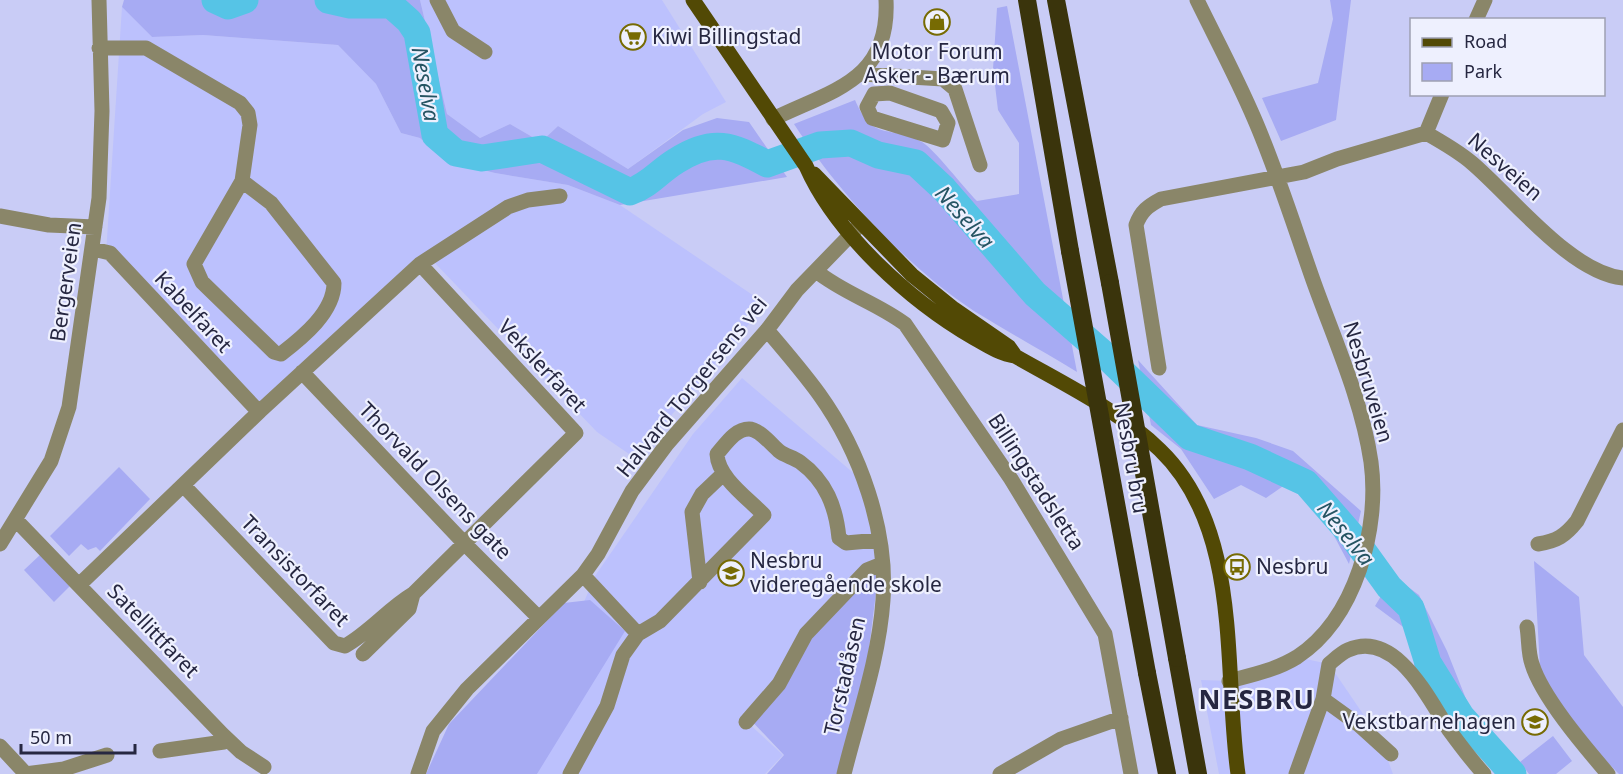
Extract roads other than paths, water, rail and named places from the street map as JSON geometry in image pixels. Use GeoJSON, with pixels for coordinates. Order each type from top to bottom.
{"type":"FeatureCollection","features":[{"type":"Feature","properties":{"kind":"highway","name":"Nesbru bru"},"geometry":{"type":"LineString","coordinates":[[1027,0],[1070,251],[1167,774]]}},
{"type":"Feature","properties":{"kind":"highway","name":"Nesbru bru"},"geometry":{"type":"LineString","coordinates":[[1056,0],[1110,283],[1198,774]]}},
{"type":"Feature","properties":{"kind":"main road"},"geometry":{"type":"LineString","coordinates":[[693,0],[806,166],[856,229],[954,309],[1009,347],[1016,356],[1092,401],[1151,441],[1169,459],[1186,482],[1204,516],[1219,563],[1238,774]]}},
{"type":"Feature","properties":{"kind":"street"},"geometry":{"type":"LineString","coordinates":[[437,0],[453,31],[484,52]]}},
{"type":"Feature","properties":{"kind":"street"},"geometry":{"type":"LineString","coordinates":[[773,119],[841,88],[862,74],[881,43],[887,23],[886,0]]}},
{"type":"Feature","properties":{"kind":"street","name":"Nesbruveien"},"geometry":{"type":"LineString","coordinates":[[1197,0],[1254,118],[1277,176],[1364,430],[1371,464],[1372,511],[1356,576],[1342,607],[1310,647],[1296,657],[1268,670],[1229,681]]}},
{"type":"Feature","properties":{"kind":"street"},"geometry":{"type":"LineString","coordinates":[[1477,18],[1485,0]]}},
{"type":"Feature","properties":{"kind":"street","name":"Bergerveien"},"geometry":{"type":"LineString","coordinates":[[0,544],[51,461],[64,428],[95,227],[102,111],[98,4]]}},
{"type":"Feature","properties":{"kind":"street"},"geometry":{"type":"LineString","coordinates":[[99,48],[146,48],[240,103],[248,113],[249,125],[242,181],[194,264],[196,273],[202,282],[266,344],[281,354],[325,312],[334,295],[334,282],[271,204],[242,181]]}},
{"type":"Feature","properties":{"kind":"street"},"geometry":{"type":"LineString","coordinates":[[862,74],[943,79],[955,89],[980,165]]}},
{"type":"Feature","properties":{"kind":"street"},"geometry":{"type":"LineString","coordinates":[[944,140],[948,123],[941,111],[890,93],[874,94],[867,107],[872,118],[944,140],[955,143],[970,139]]}},
{"type":"Feature","properties":{"kind":"street"},"geometry":{"type":"LineString","coordinates":[[1159,368],[1136,225],[1140,215],[1149,206],[1161,199],[1304,172],[1337,159],[1426,133],[1441,96]]}},
{"type":"Feature","properties":{"kind":"street","name":"Nesveien"},"geometry":{"type":"LineString","coordinates":[[1426,133],[1472,163],[1584,264],[1608,277],[1623,278]]}},
{"type":"Feature","properties":{"kind":"street"},"geometry":{"type":"LineString","coordinates":[[80,585],[259,412],[420,264],[508,207],[528,200],[560,196]]}},
{"type":"Feature","properties":{"kind":"street"},"geometry":{"type":"LineString","coordinates":[[0,216],[49,225],[95,227]]}},
{"type":"Feature","properties":{"kind":"street","name":"Halvard Torgersens vei"},"geometry":{"type":"LineString","coordinates":[[418,774],[433,731],[467,689],[583,575],[598,554],[632,491],[667,444],[767,330],[797,290],[856,229]]}},
{"type":"Feature","properties":{"kind":"street","name":"Kabelfaret"},"geometry":{"type":"LineString","coordinates":[[93,249],[110,254],[259,412]]}},
{"type":"Feature","properties":{"kind":"street","name":"Vekslerfaret"},"geometry":{"type":"LineString","coordinates":[[420,264],[576,434],[465,544]]}},
{"type":"Feature","properties":{"kind":"street","name":"Billingstadsletta"},"geometry":{"type":"LineString","coordinates":[[816,271],[834,286],[889,313],[905,324],[1011,479],[1094,612],[1105,634],[1131,774]]}},
{"type":"Feature","properties":{"kind":"street","name":"Torstadåsen"},"geometry":{"type":"LineString","coordinates":[[767,330],[820,395],[839,427],[864,482],[879,540],[883,599],[875,657],[844,774]]}},
{"type":"Feature","properties":{"kind":"street","name":"Thorvald Olsens gate"},"geometry":{"type":"LineString","coordinates":[[302,372],[465,544],[539,618]]}},
{"type":"Feature","properties":{"kind":"street"},"geometry":{"type":"LineString","coordinates":[[570,774],[607,705],[624,655],[638,634],[660,621],[765,515],[723,474],[717,464],[717,454],[735,434],[754,429],[782,453],[798,460],[815,475],[829,496],[837,514],[839,538],[846,543],[879,540]]}},
{"type":"Feature","properties":{"kind":"street"},"geometry":{"type":"LineString","coordinates":[[1538,544],[1556,541],[1567,534],[1623,430]]}},
{"type":"Feature","properties":{"kind":"street"},"geometry":{"type":"LineString","coordinates":[[700,582],[692,512],[702,494],[723,474]]}},
{"type":"Feature","properties":{"kind":"street","name":"Transistorfaret"},"geometry":{"type":"LineString","coordinates":[[183,485],[334,643],[345,646],[357,639],[392,607],[413,594],[465,544]]}},
{"type":"Feature","properties":{"kind":"street","name":"Satellittfaret"},"geometry":{"type":"LineString","coordinates":[[16,520],[227,739],[252,761],[264,767]]}},
{"type":"Feature","properties":{"kind":"street"},"geometry":{"type":"LineString","coordinates":[[746,722],[779,684],[806,634],[867,570],[882,564]]}},
{"type":"Feature","properties":{"kind":"street"},"geometry":{"type":"LineString","coordinates":[[583,575],[638,634]]}},
{"type":"Feature","properties":{"kind":"street"},"geometry":{"type":"LineString","coordinates":[[363,654],[409,609],[413,594]]}},
{"type":"Feature","properties":{"kind":"street"},"geometry":{"type":"LineString","coordinates":[[1527,627],[1531,663],[1538,677],[1550,697],[1608,774]]}},
{"type":"Feature","properties":{"kind":"street"},"geometry":{"type":"LineString","coordinates":[[1310,647],[1329,663]]}},
{"type":"Feature","properties":{"kind":"street"},"geometry":{"type":"LineString","coordinates":[[1296,774],[1323,699],[1329,663],[1347,650],[1359,647],[1377,649],[1397,658],[1416,678],[1449,730],[1484,774]]}},
{"type":"Feature","properties":{"kind":"street"},"geometry":{"type":"LineString","coordinates":[[1323,699],[1359,724],[1391,754]]}},
{"type":"Feature","properties":{"kind":"street"},"geometry":{"type":"LineString","coordinates":[[1000,774],[1061,739],[1121,718]]}},
{"type":"Feature","properties":{"kind":"street"},"geometry":{"type":"LineString","coordinates":[[160,750],[224,742],[227,739]]}},
{"type":"Feature","properties":{"kind":"street"},"geometry":{"type":"LineString","coordinates":[[0,746],[26,774],[64,769],[107,755]]}},
{"type":"Feature","properties":{"kind":"waterway","name":"Neselva"},"geometry":{"type":"LineString","coordinates":[[215,0],[228,6],[245,0]]}},
{"type":"Feature","properties":{"kind":"waterway","name":"Neselva"},"geometry":{"type":"LineString","coordinates":[[328,0],[350,5],[391,5],[409,21],[417,33],[435,135],[456,153],[482,158],[542,149],[630,192],[644,185],[689,153],[712,146],[733,148],[767,164],[820,145],[851,143],[878,155],[916,163],[944,189],[1035,294],[1105,355],[1190,437],[1250,457],[1306,483],[1353,537],[1389,587],[1411,608],[1428,663],[1461,716],[1513,774]]}},
{"type":"Feature","properties":{"kind":"place","name":"Motor Forum Asker - Bærum"},"geometry":{"type":"Point","coordinates":[937,22]}},
{"type":"Feature","properties":{"kind":"place","name":"Kiwi Billingstad"},"geometry":{"type":"Point","coordinates":[633,37]}},
{"type":"Feature","properties":{"kind":"place","name":"Nesbru"},"geometry":{"type":"Point","coordinates":[1237,567]}},
{"type":"Feature","properties":{"kind":"place","name":"Nesbru videregående skole"},"geometry":{"type":"Point","coordinates":[731,573]}},
{"type":"Feature","properties":{"kind":"place","name":"Vekstbarnehagen"},"geometry":{"type":"Point","coordinates":[1535,722]}},
{"type":"Feature","properties":{"kind":"district","name":"NESBRU"},"geometry":{"type":"Point","coordinates":[1257,700]}}]}
